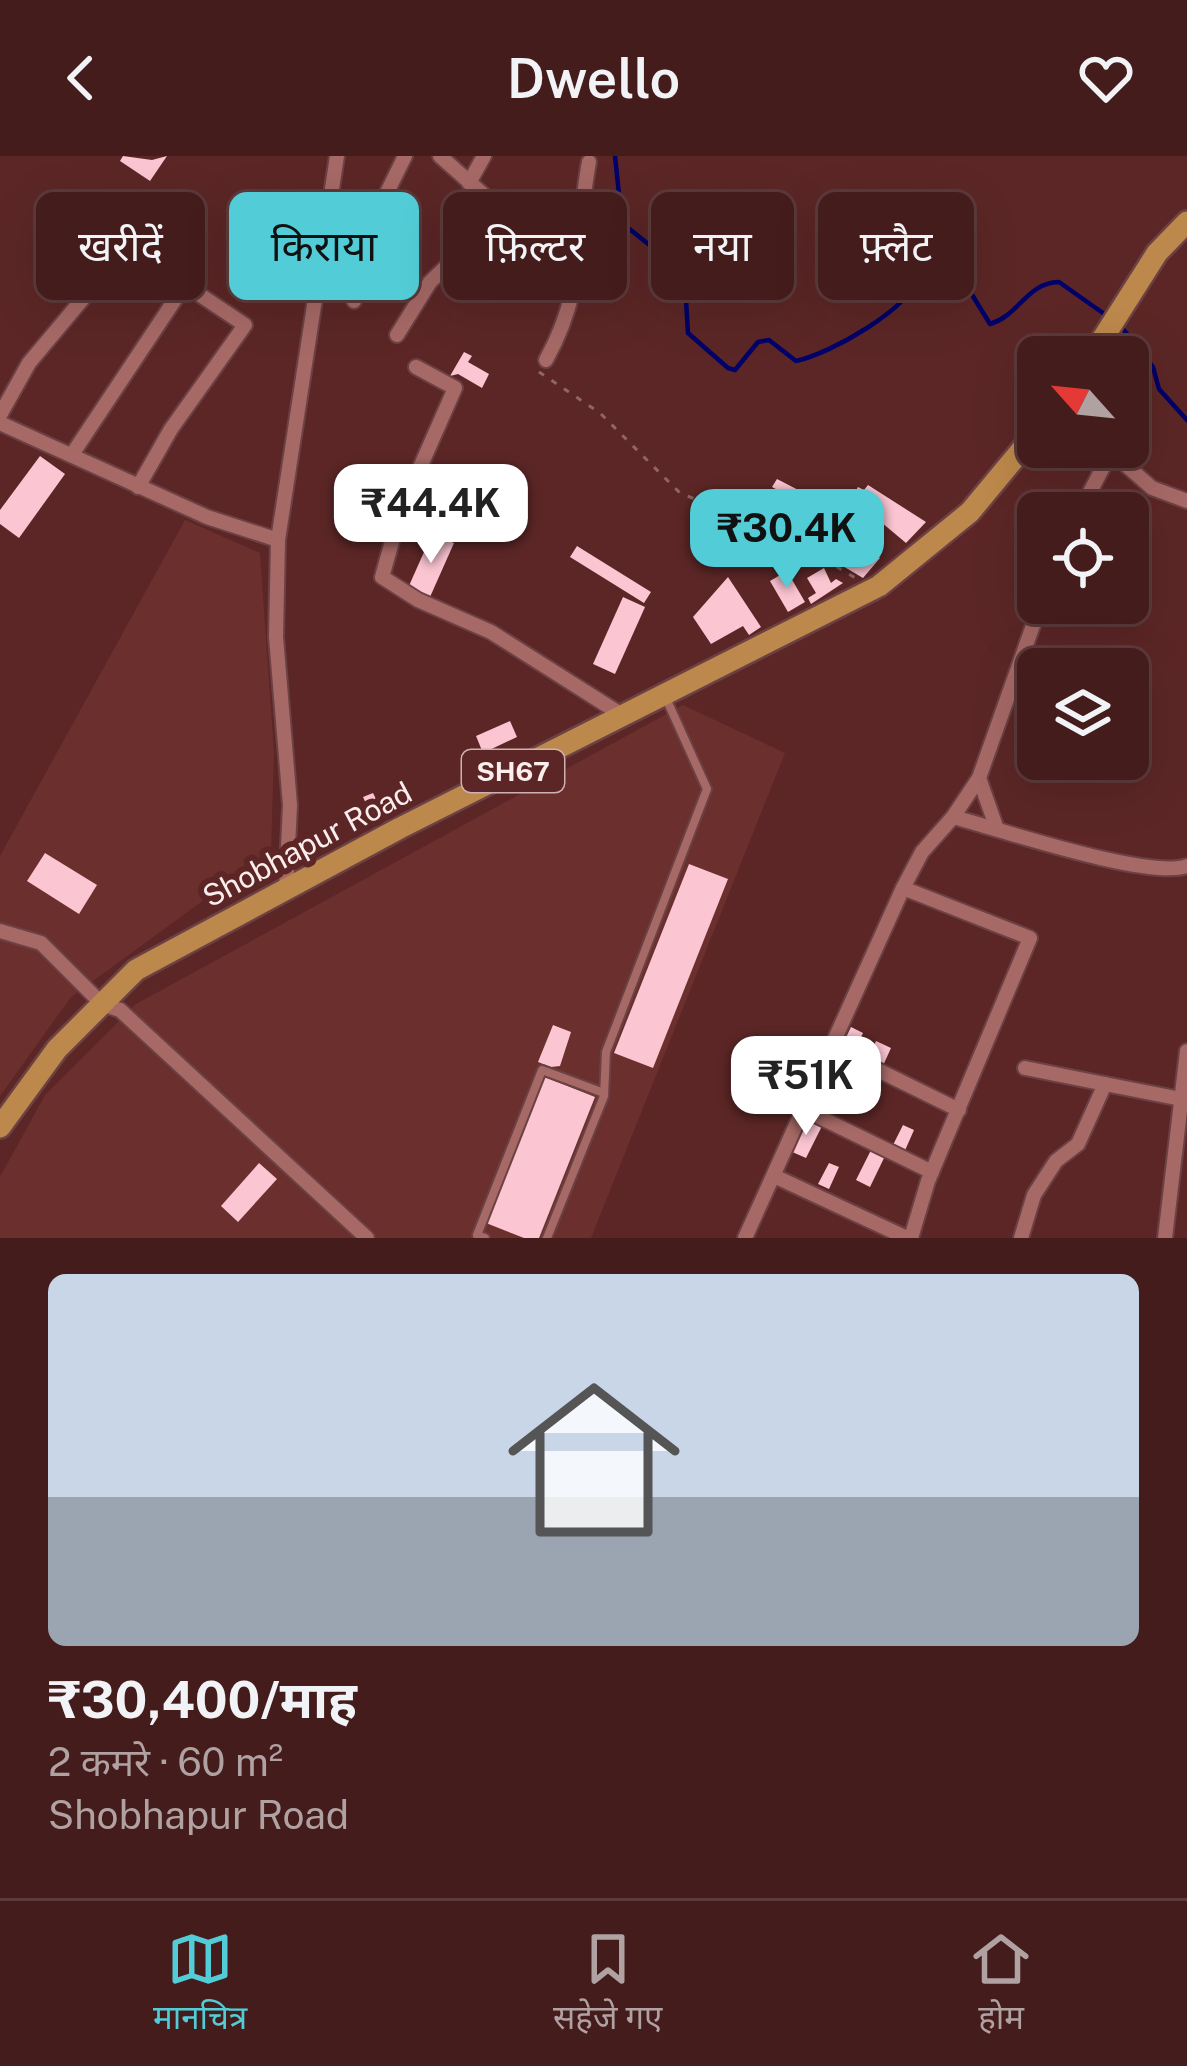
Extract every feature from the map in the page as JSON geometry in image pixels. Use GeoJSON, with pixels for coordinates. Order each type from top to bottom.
{"type":"FeatureCollection","features":[{"type":"Feature","properties":{"kind":"main road"},"geometry":{"type":"LineString","coordinates":[[1103,336],[1157,253],[1187,222]]}},
{"type":"Feature","properties":{"kind":"main road","name":"Shobhapur Road"},"geometry":{"type":"LineString","coordinates":[[0,1127],[57,1049],[136,970],[622,715],[874,589],[970,512],[1017,455]]}},
{"type":"Feature","properties":{"kind":"street"},"geometry":{"type":"LineString","coordinates":[[286,889],[290,805],[276,638],[278,540],[337,156]]}},
{"type":"Feature","properties":{"kind":"street"},"geometry":{"type":"LineString","coordinates":[[354,301],[376,215],[405,156]]}},
{"type":"Feature","properties":{"kind":"street"},"geometry":{"type":"LineString","coordinates":[[440,156],[480,192]]}},
{"type":"Feature","properties":{"kind":"street"},"geometry":{"type":"LineString","coordinates":[[470,183],[484,156]]}},
{"type":"Feature","properties":{"kind":"street"},"geometry":{"type":"LineString","coordinates":[[586,192],[589,163]]}},
{"type":"Feature","properties":{"kind":"street"},"geometry":{"type":"LineString","coordinates":[[397,335],[443,270]]}},
{"type":"Feature","properties":{"kind":"street"},"geometry":{"type":"LineString","coordinates":[[138,487],[171,430],[245,325],[205,297]]}},
{"type":"Feature","properties":{"kind":"street"},"geometry":{"type":"LineString","coordinates":[[82,300],[29,363],[0,419],[138,487],[278,540]]}},
{"type":"Feature","properties":{"kind":"street"},"geometry":{"type":"LineString","coordinates":[[73,453],[175,300]]}},
{"type":"Feature","properties":{"kind":"street"},"geometry":{"type":"LineString","coordinates":[[546,360],[573,300]]}},
{"type":"Feature","properties":{"kind":"street"},"geometry":{"type":"LineString","coordinates":[[416,367],[455,388],[407,493],[382,577],[491,632],[622,715]]}},
{"type":"Feature","properties":{"kind":"street"},"geometry":{"type":"LineString","coordinates":[[1090,492],[1112,452],[1152,488],[1187,501]]}},
{"type":"Feature","properties":{"kind":"street"},"geometry":{"type":"LineString","coordinates":[[745,1238],[835,1049],[903,888],[922,852],[979,778],[1034,624]]}},
{"type":"Feature","properties":{"kind":"street"},"geometry":{"type":"LineString","coordinates":[[979,778],[997,829]]}},
{"type":"Feature","properties":{"kind":"street"},"geometry":{"type":"LineString","coordinates":[[952,817],[1128,863],[1174,871],[1187,866]]}},
{"type":"Feature","properties":{"kind":"street"},"geometry":{"type":"LineString","coordinates":[[774,1176],[909,1238],[1030,938],[903,888]]}},
{"type":"Feature","properties":{"kind":"street"},"geometry":{"type":"LineString","coordinates":[[0,931],[41,943],[102,1004],[121,1010],[367,1238]]}},
{"type":"Feature","properties":{"kind":"street"},"geometry":{"type":"LineString","coordinates":[[835,1049],[959,1110]]}},
{"type":"Feature","properties":{"kind":"street"},"geometry":{"type":"LineString","coordinates":[[1165,1238],[1187,1051]]}},
{"type":"Feature","properties":{"kind":"street"},"geometry":{"type":"LineString","coordinates":[[1025,1068],[1181,1099]]}},
{"type":"Feature","properties":{"kind":"street"},"geometry":{"type":"LineString","coordinates":[[1021,1238],[1034,1195],[1056,1161],[1078,1144],[1105,1084]]}},
{"type":"Feature","properties":{"kind":"street"},"geometry":{"type":"LineString","coordinates":[[806,1110],[932,1172]]}},
{"type":"Feature","properties":{"kind":"lane"},"geometry":{"type":"LineString","coordinates":[[547,1238],[604,1093],[606,1052],[706,789],[664,694]]}},
{"type":"Feature","properties":{"kind":"lane"},"geometry":{"type":"LineString","coordinates":[[485,1238],[476,1234],[542,1070],[604,1093]]}},
{"type":"Feature","properties":{"kind":"path"},"geometry":{"type":"LineString","coordinates":[[546,360],[538,374],[600,413],[680,493],[781,533],[874,589]]}},
{"type":"Feature","properties":{"kind":"shaded area"},"geometry":{"type":"Polygon","coordinates":[[[185,520],[260,553],[274,752],[271,851],[71,997],[0,1096],[0,856],[185,520]]]}},
{"type":"Feature","properties":{"kind":"shaded area"},"geometry":{"type":"Polygon","coordinates":[[[683,705],[785,753],[591,1238],[0,1238],[0,1177],[45,1095],[136,1004],[683,705]]]}},
{"type":"Feature","properties":{"kind":"building"},"geometry":{"type":"Polygon","coordinates":[[[123,156],[152,160],[167,156],[150,181],[120,161],[123,156]]]}},
{"type":"Feature","properties":{"kind":"building"},"geometry":{"type":"Polygon","coordinates":[[[464,352],[472,356],[468,362],[489,374],[482,388],[458,374],[450,376],[464,352]]]}},
{"type":"Feature","properties":{"kind":"building"},"geometry":{"type":"Polygon","coordinates":[[[40,456],[65,474],[19,538],[0,524],[0,510],[40,456]]]}},
{"type":"Feature","properties":{"kind":"building"},"geometry":{"type":"Polygon","coordinates":[[[777,479],[808,495],[804,504],[772,487],[777,479]]]}},
{"type":"Feature","properties":{"kind":"building"},"geometry":{"type":"Polygon","coordinates":[[[868,485],[926,522],[906,543],[875,517],[881,507],[870,501],[867,513],[846,532],[880,558],[863,578],[809,546],[825,532],[818,523],[840,504],[848,510],[859,497],[854,494],[858,487],[864,490],[868,485]]]}},
{"type":"Feature","properties":{"kind":"building"},"geometry":{"type":"Polygon","coordinates":[[[432,534],[454,543],[430,597],[408,588],[432,534]]]}},
{"type":"Feature","properties":{"kind":"building"},"geometry":{"type":"Polygon","coordinates":[[[577,546],[651,592],[644,603],[570,557],[577,546]]]}},
{"type":"Feature","properties":{"kind":"building"},"geometry":{"type":"Polygon","coordinates":[[[824,568],[831,583],[836,579],[843,583],[811,604],[808,598],[816,593],[807,578],[824,568]]]}},
{"type":"Feature","properties":{"kind":"building"},"geometry":{"type":"Polygon","coordinates":[[[787,571],[805,602],[788,612],[770,581],[787,571]]]}},
{"type":"Feature","properties":{"kind":"building"},"geometry":{"type":"Polygon","coordinates":[[[728,577],[761,627],[749,635],[743,626],[711,644],[693,617],[728,577]]]}},
{"type":"Feature","properties":{"kind":"building"},"geometry":{"type":"Polygon","coordinates":[[[623,597],[645,607],[615,674],[593,664],[623,597]]]}},
{"type":"Feature","properties":{"kind":"building"},"geometry":{"type":"Polygon","coordinates":[[[510,721],[517,737],[483,753],[476,736],[510,721]]]}},
{"type":"Feature","properties":{"kind":"building"},"geometry":{"type":"Polygon","coordinates":[[[373,793],[376,799],[384,796],[388,805],[372,817],[363,797],[373,793]]]}},
{"type":"Feature","properties":{"kind":"building"},"geometry":{"type":"Polygon","coordinates":[[[45,853],[97,885],[79,914],[27,881],[45,853]]]}},
{"type":"Feature","properties":{"kind":"building"},"geometry":{"type":"Polygon","coordinates":[[[689,864],[728,879],[653,1068],[614,1053],[689,864]]]}},
{"type":"Feature","properties":{"kind":"building"},"geometry":{"type":"Polygon","coordinates":[[[553,1025],[571,1032],[560,1066],[551,1067],[538,1062],[553,1025]]]}},
{"type":"Feature","properties":{"kind":"building"},"geometry":{"type":"Polygon","coordinates":[[[851,1027],[863,1033],[852,1056],[840,1050],[851,1027]]]}},
{"type":"Feature","properties":{"kind":"building"},"geometry":{"type":"Polygon","coordinates":[[[876,1041],[891,1048],[881,1070],[866,1063],[876,1041]]]}},
{"type":"Feature","properties":{"kind":"building"},"geometry":{"type":"Polygon","coordinates":[[[545,1077],[595,1097],[539,1238],[524,1238],[486,1223],[545,1077]]]}},
{"type":"Feature","properties":{"kind":"building"},"geometry":{"type":"Polygon","coordinates":[[[806,1118],[822,1126],[806,1158],[790,1151],[806,1118]]]}},
{"type":"Feature","properties":{"kind":"building"},"geometry":{"type":"Polygon","coordinates":[[[903,1125],[914,1130],[903,1155],[891,1149],[903,1125]]]}},
{"type":"Feature","properties":{"kind":"building"},"geometry":{"type":"Polygon","coordinates":[[[871,1150],[885,1156],[870,1187],[856,1180],[871,1150]]]}},
{"type":"Feature","properties":{"kind":"building"},"geometry":{"type":"Polygon","coordinates":[[[259,1163],[277,1179],[238,1222],[221,1206],[259,1163]]]}},
{"type":"Feature","properties":{"kind":"building"},"geometry":{"type":"Polygon","coordinates":[[[829,1163],[839,1167],[829,1189],[818,1184],[829,1163]]]}},
{"type":"Feature","properties":{"kind":"waterway"},"geometry":{"type":"LineString","coordinates":[[615,156],[622,223],[667,259],[685,284],[688,333],[728,368],[735,370],[758,342],[769,340],[796,361],[829,349],[885,316],[920,276],[963,280],[990,324],[1039,288],[1059,282],[1110,318]]}},
{"type":"Feature","properties":{"kind":"waterway"},"geometry":{"type":"LineString","coordinates":[[1119,324],[1153,367],[1159,389],[1187,420]]}}]}
